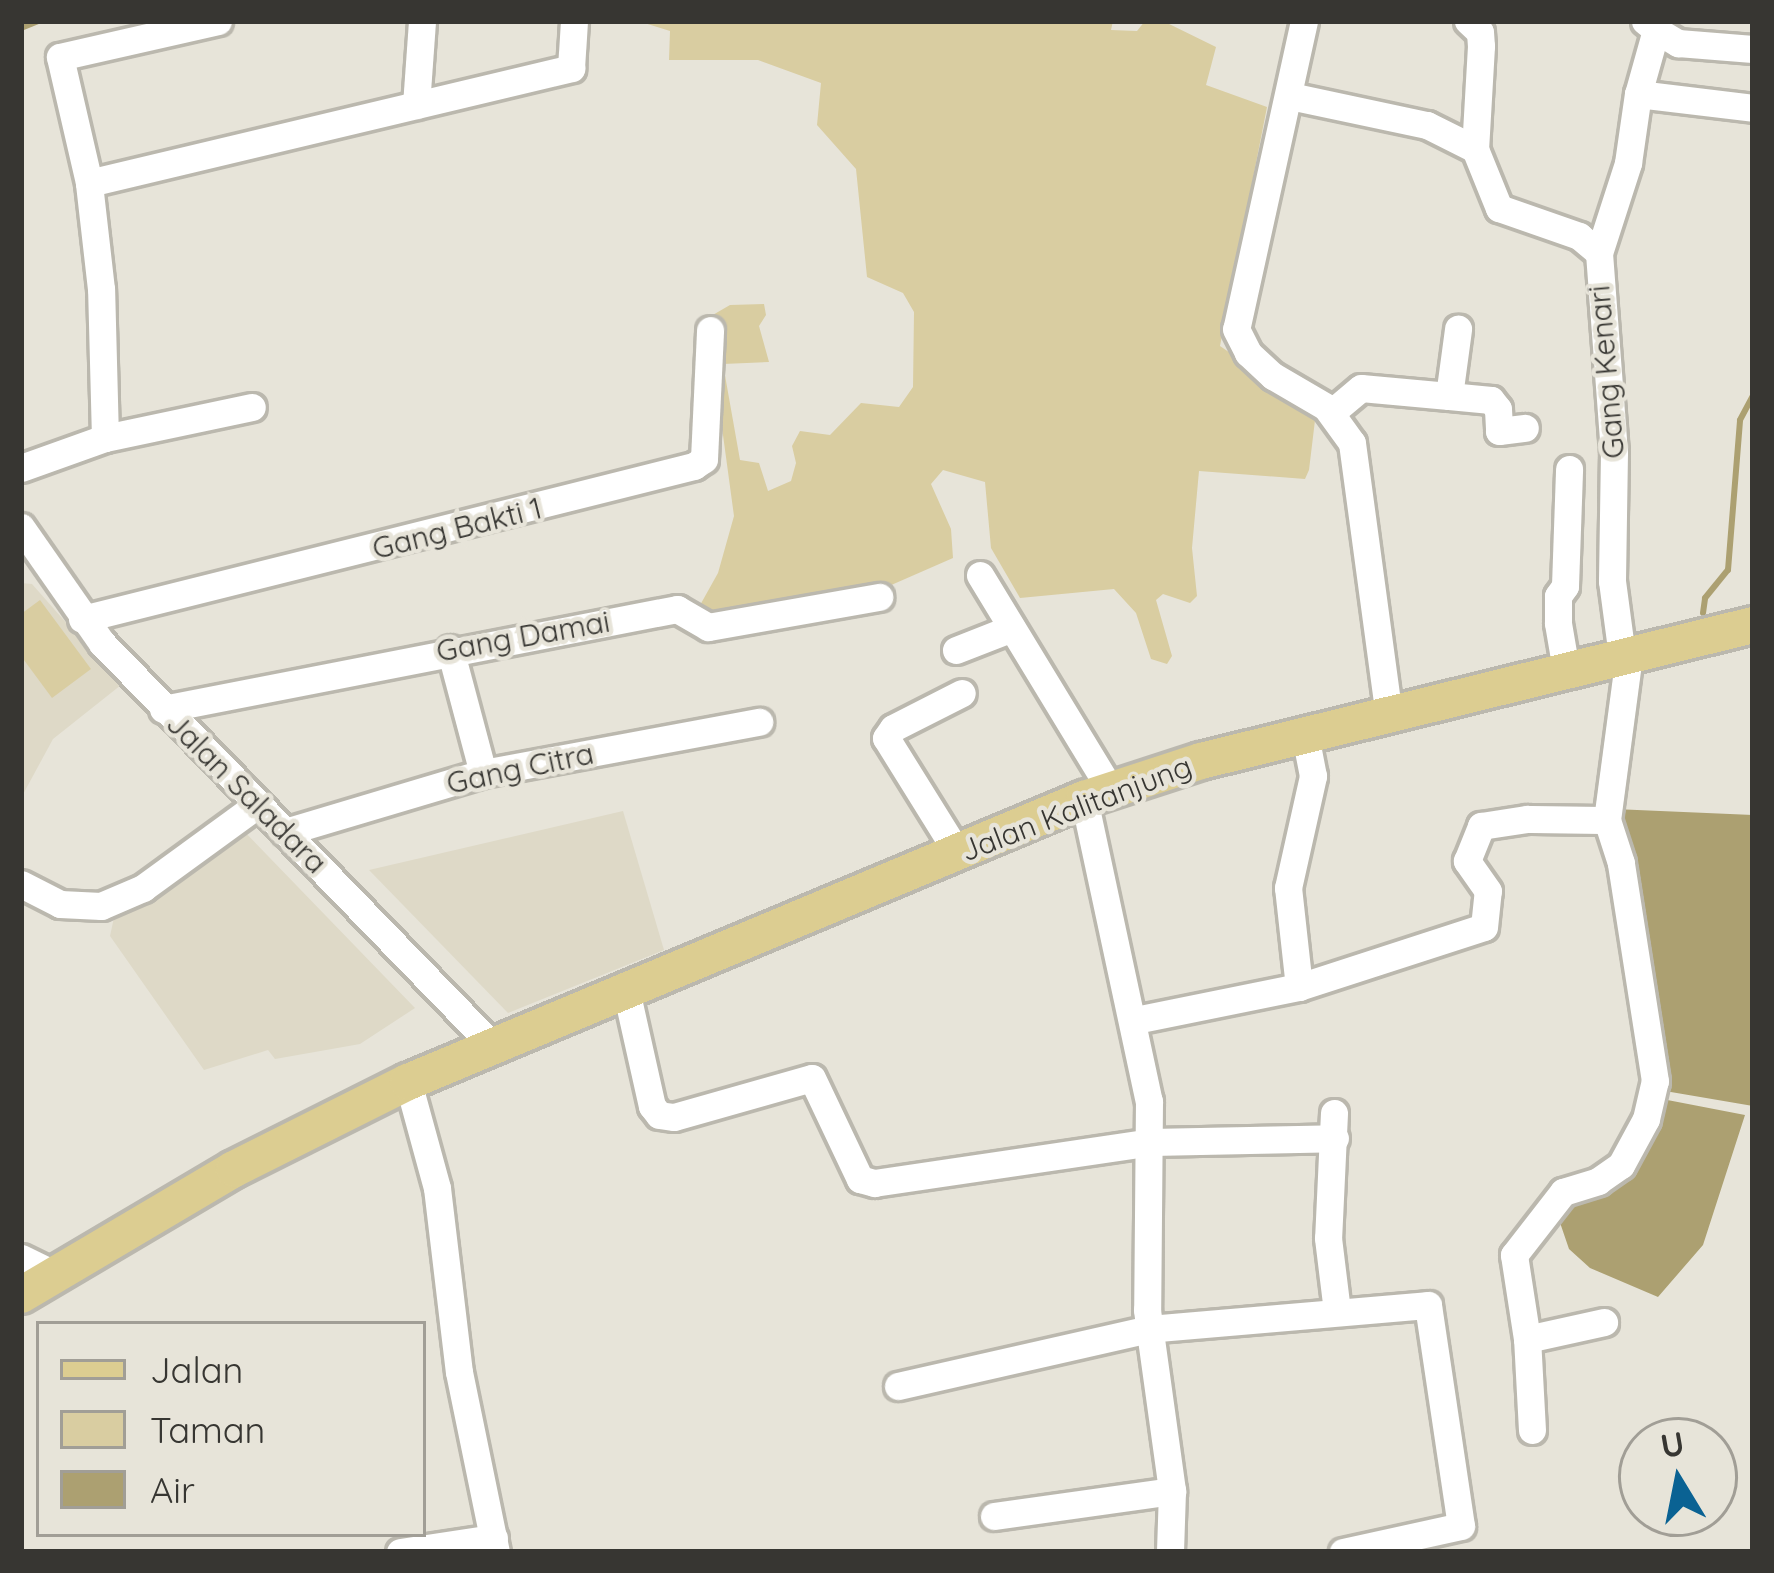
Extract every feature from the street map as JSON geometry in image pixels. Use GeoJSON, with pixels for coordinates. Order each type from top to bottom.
{"type":"FeatureCollection","features":[{"type":"Feature","properties":{"kind":"main road","name":"Jalan Kalitanjung"},"geometry":{"type":"LineString","coordinates":[[21,1295],[37,1266],[234,1169],[412,1096],[491,1044],[631,1010],[957,852],[1097,794],[1305,735],[1753,625]]}},
{"type":"Feature","properties":{"kind":"street"},"geometry":{"type":"LineString","coordinates":[[105,438],[101,289],[89,183],[60,57],[218,21]]}},
{"type":"Feature","properties":{"kind":"street"},"geometry":{"type":"LineString","coordinates":[[416,105],[422,21]]}},
{"type":"Feature","properties":{"kind":"street"},"geometry":{"type":"LineString","coordinates":[[89,183],[571,68],[574,21]]}},
{"type":"Feature","properties":{"kind":"street"},"geometry":{"type":"LineString","coordinates":[[1304,21],[1236,329],[1239,345],[1273,376],[1331,413],[1352,443],[1389,715]]}},
{"type":"Feature","properties":{"kind":"street","name":"Gang Kenari"},"geometry":{"type":"LineString","coordinates":[[1472,22],[1481,46],[1474,149],[1499,208],[1579,236],[1599,253],[1614,452],[1612,581],[1626,656],[1607,820]]}},
{"type":"Feature","properties":{"kind":"street"},"geometry":{"type":"LineString","coordinates":[[1599,253],[1624,177],[1650,25],[1678,43],[1753,49]]}},
{"type":"Feature","properties":{"kind":"street"},"geometry":{"type":"LineString","coordinates":[[1638,94],[1753,108]]}},
{"type":"Feature","properties":{"kind":"street"},"geometry":{"type":"LineString","coordinates":[[1290,96],[1427,125],[1474,149]]}},
{"type":"Feature","properties":{"kind":"street"},"geometry":{"type":"LineString","coordinates":[[1449,396],[1458,329]]}},
{"type":"Feature","properties":{"kind":"street","name":"Gang Bakti 1"},"geometry":{"type":"LineString","coordinates":[[82,619],[694,466],[704,459],[710,330]]}},
{"type":"Feature","properties":{"kind":"street"},"geometry":{"type":"LineString","coordinates":[[1331,413],[1361,388],[1491,400],[1498,409],[1499,431],[1525,428]]}},
{"type":"Feature","properties":{"kind":"street"},"geometry":{"type":"LineString","coordinates":[[21,467],[105,438],[252,407]]}},
{"type":"Feature","properties":{"kind":"street"},"geometry":{"type":"LineString","coordinates":[[1566,670],[1558,596],[1565,586],[1569,470]]}},
{"type":"Feature","properties":{"kind":"street","name":"Jalan Saladara"},"geometry":{"type":"LineString","coordinates":[[21,527],[34,572],[491,1044]]}},
{"type":"Feature","properties":{"kind":"street"},"geometry":{"type":"LineString","coordinates":[[980,575],[1097,794],[1151,1142],[1145,1253],[1148,1329],[1172,1491],[1170,1552]]}},
{"type":"Feature","properties":{"kind":"street","name":"Gang Damai"},"geometry":{"type":"LineString","coordinates":[[163,709],[450,649],[677,609],[708,627],[879,597]]}},
{"type":"Feature","properties":{"kind":"street"},"geometry":{"type":"LineString","coordinates":[[956,650],[1012,628]]}},
{"type":"Feature","properties":{"kind":"street"},"geometry":{"type":"LineString","coordinates":[[450,649],[483,773]]}},
{"type":"Feature","properties":{"kind":"street"},"geometry":{"type":"LineString","coordinates":[[957,852],[886,738],[893,728],[962,693]]}},
{"type":"Feature","properties":{"kind":"street","name":"Gang Citra"},"geometry":{"type":"LineString","coordinates":[[285,832],[483,773],[759,722]]}},
{"type":"Feature","properties":{"kind":"street"},"geometry":{"type":"LineString","coordinates":[[1299,987],[1288,887],[1312,776],[1305,735]]}},
{"type":"Feature","properties":{"kind":"street"},"geometry":{"type":"LineString","coordinates":[[21,884],[60,904],[101,906],[143,888],[257,805]]}},
{"type":"Feature","properties":{"kind":"street"},"geometry":{"type":"LineString","coordinates":[[1135,1020],[1299,987],[1484,927],[1488,891],[1467,861],[1481,826],[1527,819],[1607,820],[1621,863],[1655,1082],[1646,1119],[1621,1165],[1598,1180],[1563,1192],[1514,1255],[1527,1339],[1532,1430]]}},
{"type":"Feature","properties":{"kind":"street"},"geometry":{"type":"LineString","coordinates":[[631,1010],[652,1106],[659,1115],[674,1117],[812,1078],[860,1179],[874,1184],[1151,1142],[1335,1126],[1328,1238],[1336,1311]]}},
{"type":"Feature","properties":{"kind":"street"},"geometry":{"type":"LineString","coordinates":[[400,1552],[495,1545],[459,1372],[427,1143],[412,1096]]}},
{"type":"Feature","properties":{"kind":"street"},"geometry":{"type":"LineString","coordinates":[[898,1386],[1148,1329],[1432,1306],[1447,1438],[1464,1515],[1461,1526],[1343,1552]]}},
{"type":"Feature","properties":{"kind":"street"},"geometry":{"type":"LineString","coordinates":[[1527,1339],[1604,1322]]}},
{"type":"Feature","properties":{"kind":"street"},"geometry":{"type":"LineString","coordinates":[[994,1516],[1172,1491]]}},
{"type":"Feature","properties":{"kind":"shaded area"},"geometry":{"type":"Polygon","coordinates":[[[21,583],[32,584],[121,685],[53,739],[21,798],[21,583]]]}},
{"type":"Feature","properties":{"kind":"shaded area"},"geometry":{"type":"Polygon","coordinates":[[[623,811],[664,950],[508,1013],[369,870],[623,811]]]}},
{"type":"Feature","properties":{"kind":"shaded area"},"geometry":{"type":"Polygon","coordinates":[[[240,827],[415,1008],[360,1044],[275,1059],[268,1050],[204,1070],[110,936],[115,913],[240,827]]]}},
{"type":"Feature","properties":{"kind":"green space"},"geometry":{"type":"Polygon","coordinates":[[[638,21],[1113,21],[1111,30],[1137,31],[1145,21],[1163,21],[1216,47],[1206,85],[1267,107],[1220,346],[1316,412],[1309,470],[1305,479],[1199,471],[1192,548],[1197,596],[1190,603],[1163,594],[1156,600],[1172,656],[1167,664],[1151,659],[1136,613],[1114,589],[1020,598],[991,548],[985,482],[943,470],[931,484],[951,529],[953,558],[873,593],[709,616],[699,607],[718,573],[734,516],[720,413],[694,377],[711,316],[730,305],[764,304],[766,315],[759,326],[769,362],[723,364],[740,460],[759,463],[768,491],[791,481],[796,463],[792,446],[800,431],[830,435],[861,403],[899,407],[913,387],[914,312],[903,293],[867,277],[856,169],[817,125],[821,83],[758,60],[669,60],[670,31],[638,21]]]}},
{"type":"Feature","properties":{"kind":"green space"},"geometry":{"type":"Polygon","coordinates":[[[40,600],[91,669],[52,698],[21,656],[21,614],[40,600]]]}},
{"type":"Feature","properties":{"kind":"water"},"geometry":{"type":"Polygon","coordinates":[[[1614,809],[1753,815],[1753,1106],[1665,1091],[1660,1008],[1614,809]]]}},
{"type":"Feature","properties":{"kind":"water"},"geometry":{"type":"Polygon","coordinates":[[[1657,1098],[1745,1115],[1703,1245],[1658,1297],[1590,1268],[1569,1249],[1555,1208],[1604,1182],[1657,1098]]]}},
{"type":"Feature","properties":{"kind":"waterway"},"geometry":{"type":"LineString","coordinates":[[21,28],[38,21]]}},
{"type":"Feature","properties":{"kind":"waterway"},"geometry":{"type":"LineString","coordinates":[[1703,613],[1705,598],[1728,570],[1740,420],[1753,396]]}}]}
